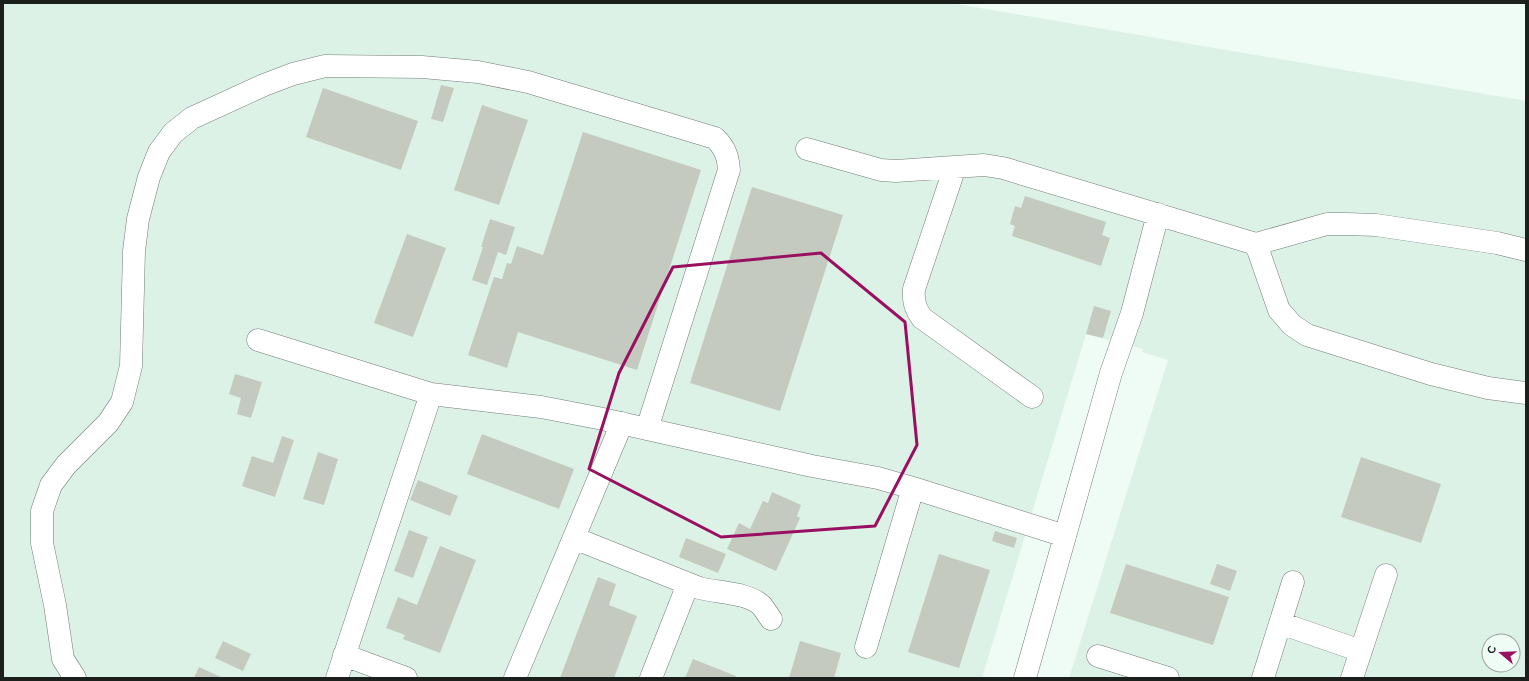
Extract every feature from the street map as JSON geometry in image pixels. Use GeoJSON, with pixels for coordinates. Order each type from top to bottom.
{"type":"FeatureCollection","features":[{"type":"Feature","properties":{"kind":"lane"},"geometry":{"type":"LineString","coordinates":[[75,678],[62,659],[55,605],[42,543],[42,511],[52,485],[66,465],[108,423],[122,402],[131,366],[134,250],[138,219],[149,177],[159,152],[173,133],[192,118],[264,85],[293,74],[325,66],[422,67],[478,72],[528,82],[714,138],[723,146],[728,158],[729,170],[647,429]]}},
{"type":"Feature","properties":{"kind":"lane"},"geometry":{"type":"LineString","coordinates":[[807,149],[881,170],[896,172],[984,165],[1003,168],[1256,244],[1327,224],[1346,224],[1384,226],[1497,243],[1526,250]]}},
{"type":"Feature","properties":{"kind":"lane"},"geometry":{"type":"LineString","coordinates":[[955,167],[914,289],[913,299],[916,310],[922,318],[1032,397]]}},
{"type":"Feature","properties":{"kind":"lane"},"geometry":{"type":"LineString","coordinates":[[1025,678],[1112,373],[1132,313],[1158,214]]}},
{"type":"Feature","properties":{"kind":"lane"},"geometry":{"type":"LineString","coordinates":[[1256,244],[1279,310],[1292,325],[1307,334],[1430,374],[1488,388],[1526,393]]}},
{"type":"Feature","properties":{"kind":"lane"},"geometry":{"type":"LineString","coordinates":[[258,340],[431,394],[541,407],[622,423],[804,464],[878,478],[1065,536]]}},
{"type":"Feature","properties":{"kind":"lane"},"geometry":{"type":"LineString","coordinates":[[337,678],[431,394]]}},
{"type":"Feature","properties":{"kind":"lane"},"geometry":{"type":"LineString","coordinates":[[515,678],[622,423]]}},
{"type":"Feature","properties":{"kind":"lane"},"geometry":{"type":"LineString","coordinates":[[866,647],[913,488]]}},
{"type":"Feature","properties":{"kind":"lane"},"geometry":{"type":"LineString","coordinates":[[574,538],[688,584],[714,592],[737,594],[753,600],[762,606],[771,619]]}},
{"type":"Feature","properties":{"kind":"lane"},"geometry":{"type":"LineString","coordinates":[[1352,678],[1386,575]]}},
{"type":"Feature","properties":{"kind":"lane"},"geometry":{"type":"LineString","coordinates":[[1263,678],[1293,582]]}},
{"type":"Feature","properties":{"kind":"lane"},"geometry":{"type":"LineString","coordinates":[[651,678],[688,584]]}},
{"type":"Feature","properties":{"kind":"lane"},"geometry":{"type":"LineString","coordinates":[[1280,623],[1361,650]]}},
{"type":"Feature","properties":{"kind":"lane"},"geometry":{"type":"LineString","coordinates":[[344,655],[406,678]]}},
{"type":"Feature","properties":{"kind":"lane"},"geometry":{"type":"LineString","coordinates":[[1098,656],[1168,678]]}},
{"type":"Feature","properties":{"kind":"highlighted area"},"geometry":{"type":"Polygon","coordinates":[[[821,253],[905,322],[917,445],[875,526],[721,537],[589,469],[619,373],[673,267],[821,253]]]}},
{"type":"Feature","properties":{"kind":"shaded area"},"geometry":{"type":"Polygon","coordinates":[[[3,3],[951,3],[1526,101],[1526,678],[1069,678],[1168,360],[1142,352],[1143,349],[1086,334],[982,678],[3,678],[3,3]]]}},
{"type":"Feature","properties":{"kind":"building"},"geometry":{"type":"Polygon","coordinates":[[[441,85],[454,88],[443,122],[431,119],[441,85]]]}},
{"type":"Feature","properties":{"kind":"building"},"geometry":{"type":"Polygon","coordinates":[[[323,88],[418,121],[401,170],[306,137],[323,88]]]}},
{"type":"Feature","properties":{"kind":"building"},"geometry":{"type":"Polygon","coordinates":[[[482,105],[528,120],[499,205],[454,190],[482,105]]]}},
{"type":"Feature","properties":{"kind":"building"},"geometry":{"type":"Polygon","coordinates":[[[583,132],[701,170],[637,370],[518,332],[507,368],[468,355],[494,277],[502,279],[507,263],[511,264],[517,246],[543,255],[583,132]]]}},
{"type":"Feature","properties":{"kind":"building"},"geometry":{"type":"Polygon","coordinates":[[[752,187],[843,215],[780,411],[690,383],[752,187]]]}},
{"type":"Feature","properties":{"kind":"building"},"geometry":{"type":"Polygon","coordinates":[[[1025,196],[1106,222],[1102,235],[1110,238],[1101,266],[1012,236],[1015,226],[1010,224],[1015,206],[1021,208],[1025,196]]]}},
{"type":"Feature","properties":{"kind":"building"},"geometry":{"type":"Polygon","coordinates":[[[490,219],[515,227],[506,255],[498,252],[487,285],[472,280],[483,247],[481,247],[490,219]]]}},
{"type":"Feature","properties":{"kind":"building"},"geometry":{"type":"Polygon","coordinates":[[[407,234],[446,248],[413,337],[374,323],[407,234]]]}},
{"type":"Feature","properties":{"kind":"building"},"geometry":{"type":"Polygon","coordinates":[[[1094,306],[1111,311],[1103,338],[1086,334],[1094,306]]]}},
{"type":"Feature","properties":{"kind":"building"},"geometry":{"type":"Polygon","coordinates":[[[235,374],[262,382],[251,418],[237,414],[241,398],[229,394],[235,374]]]}},
{"type":"Feature","properties":{"kind":"building"},"geometry":{"type":"Polygon","coordinates":[[[482,434],[574,469],[559,509],[467,474],[482,434]]]}},
{"type":"Feature","properties":{"kind":"building"},"geometry":{"type":"Polygon","coordinates":[[[282,436],[294,440],[275,497],[242,486],[252,456],[273,463],[282,436]]]}},
{"type":"Feature","properties":{"kind":"building"},"geometry":{"type":"Polygon","coordinates":[[[318,452],[338,459],[324,505],[303,499],[318,452]]]}},
{"type":"Feature","properties":{"kind":"building"},"geometry":{"type":"Polygon","coordinates":[[[1361,457],[1441,484],[1421,543],[1341,517],[1361,457]]]}},
{"type":"Feature","properties":{"kind":"building"},"geometry":{"type":"Polygon","coordinates":[[[418,480],[458,496],[450,516],[410,500],[418,480]]]}},
{"type":"Feature","properties":{"kind":"building"},"geometry":{"type":"Polygon","coordinates":[[[772,492],[801,505],[797,516],[800,518],[776,571],[727,549],[739,523],[750,529],[763,501],[768,503],[772,492]]]}},
{"type":"Feature","properties":{"kind":"building"},"geometry":{"type":"Polygon","coordinates":[[[409,530],[428,537],[413,578],[394,571],[409,530]]]}},
{"type":"Feature","properties":{"kind":"building"},"geometry":{"type":"Polygon","coordinates":[[[995,531],[1017,538],[1014,548],[992,541],[995,531]]]}},
{"type":"Feature","properties":{"kind":"building"},"geometry":{"type":"Polygon","coordinates":[[[686,538],[726,554],[718,573],[679,557],[686,538]]]}},
{"type":"Feature","properties":{"kind":"building"},"geometry":{"type":"Polygon","coordinates":[[[440,546],[476,560],[440,653],[403,639],[405,635],[386,628],[398,597],[417,605],[440,546]]]}},
{"type":"Feature","properties":{"kind":"building"},"geometry":{"type":"Polygon","coordinates":[[[939,554],[990,570],[959,668],[908,652],[939,554]]]}},
{"type":"Feature","properties":{"kind":"building"},"geometry":{"type":"Polygon","coordinates":[[[1126,564],[1229,597],[1213,645],[1110,613],[1126,564]]]}},
{"type":"Feature","properties":{"kind":"building"},"geometry":{"type":"Polygon","coordinates":[[[1217,564],[1237,571],[1230,591],[1210,584],[1217,564]]]}},
{"type":"Feature","properties":{"kind":"building"},"geometry":{"type":"Polygon","coordinates":[[[598,577],[616,584],[609,605],[637,616],[614,678],[560,678],[598,577]]]}},
{"type":"Feature","properties":{"kind":"building"},"geometry":{"type":"Polygon","coordinates":[[[223,641],[251,654],[243,671],[215,658],[223,641]]]}},
{"type":"Feature","properties":{"kind":"building"},"geometry":{"type":"Polygon","coordinates":[[[800,641],[841,653],[834,678],[789,678],[800,641]]]}},
{"type":"Feature","properties":{"kind":"building"},"geometry":{"type":"Polygon","coordinates":[[[693,659],[736,676],[735,678],[685,678],[693,659]]]}},
{"type":"Feature","properties":{"kind":"building"},"geometry":{"type":"Polygon","coordinates":[[[199,667],[223,678],[194,678],[199,667]]]}}]}
